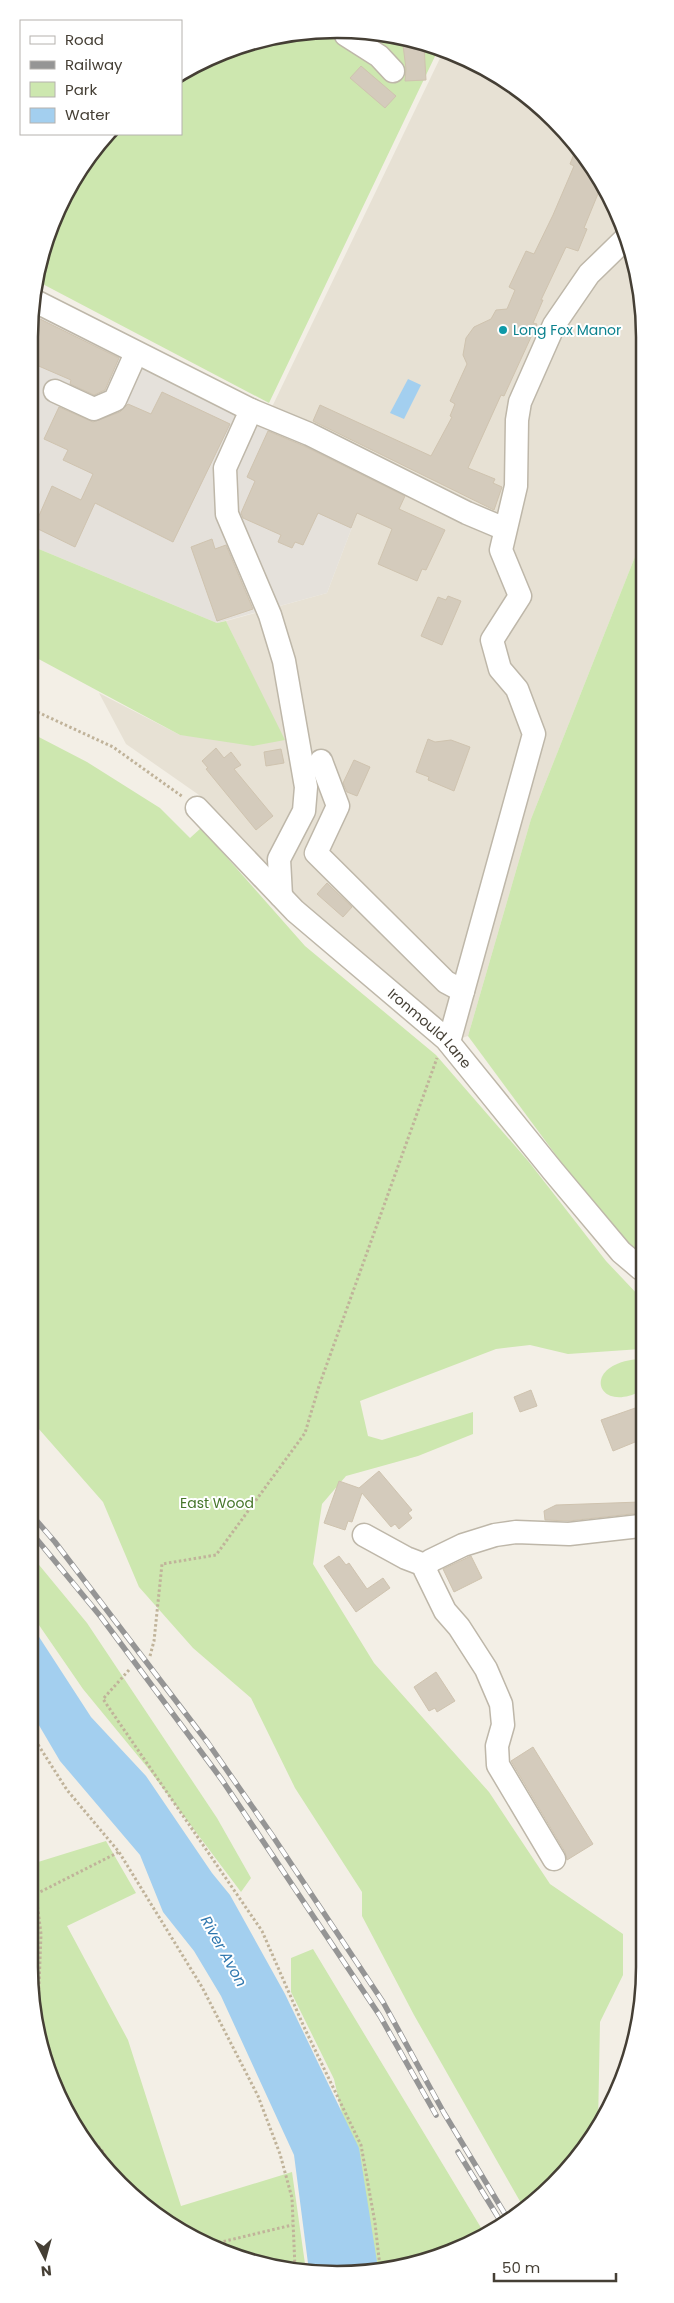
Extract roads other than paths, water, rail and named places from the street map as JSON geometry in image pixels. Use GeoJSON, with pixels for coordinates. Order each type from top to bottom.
{"type":"FeatureCollection","features":[{"type":"Feature","properties":{"kind":"street"},"geometry":{"type":"LineString","coordinates":[[351,38],[380,56],[393,71]]}},
{"type":"Feature","properties":{"kind":"street"},"geometry":{"type":"LineString","coordinates":[[448,1040],[534,734],[516,689],[500,669],[492,640],[520,596],[501,550],[516,486],[517,420],[520,402],[554,325],[590,274],[621,243]]}},
{"type":"Feature","properties":{"kind":"street"},"geometry":{"type":"LineString","coordinates":[[39,304],[251,410],[309,434],[467,514],[505,529]]}},
{"type":"Feature","properties":{"kind":"street"},"geometry":{"type":"LineString","coordinates":[[56,391],[94,409],[115,400],[136,353]]}},
{"type":"Feature","properties":{"kind":"street"},"geometry":{"type":"LineString","coordinates":[[251,410],[224,468],[227,514],[270,615],[284,661],[306,787],[304,811],[280,859],[281,896]]}},
{"type":"Feature","properties":{"kind":"street"},"geometry":{"type":"LineString","coordinates":[[321,761],[338,806],[316,853],[446,982],[463,991]]}},
{"type":"Feature","properties":{"kind":"street","name":"Ironmould Lane"},"geometry":{"type":"LineString","coordinates":[[197,808],[295,911],[448,1040],[559,1179],[621,1252],[636,1265]]}},
{"type":"Feature","properties":{"kind":"street"},"geometry":{"type":"LineString","coordinates":[[554,1858],[498,1764],[497,1746],[503,1724],[501,1704],[486,1669],[459,1627],[445,1611],[425,1570],[430,1561],[463,1546],[495,1535],[516,1532],[569,1534],[636,1526]]}},
{"type":"Feature","properties":{"kind":"street"},"geometry":{"type":"LineString","coordinates":[[364,1535],[406,1558],[427,1566]]}},
{"type":"Feature","properties":{"kind":"water"},"geometry":{"type":"Polygon","coordinates":[[[408,379],[421,385],[404,419],[390,413],[408,379]]]}},
{"type":"Feature","properties":{"kind":"water","name":"River Avon"},"geometry":{"type":"Polygon","coordinates":[[[38,1635],[91,1717],[146,1776],[212,1873],[230,1895],[285,1994],[359,2148],[377,2263],[337,2266],[308,2264],[294,2155],[221,1996],[194,1951],[163,1912],[140,1855],[60,1761],[38,1724],[38,1635]]]}},
{"type":"Feature","properties":{"kind":"railway"},"geometry":{"type":"LineString","coordinates":[[38,1522],[208,1743],[272,1835],[383,2002],[444,2113],[505,2214]]}},
{"type":"Feature","properties":{"kind":"railway"},"geometry":{"type":"LineString","coordinates":[[38,1541],[101,1617],[222,1780],[380,2016],[436,2115]]}},
{"type":"Feature","properties":{"kind":"railway"},"geometry":{"type":"LineString","coordinates":[[458,2152],[498,2218]]}},
{"type":"Feature","properties":{"kind":"place","name":"Long Fox Manor"},"geometry":{"type":"Point","coordinates":[503,330]}},
{"type":"Feature","properties":{"kind":"park label","name":"East Wood"},"geometry":{"type":"Point","coordinates":[217,1503]}}]}
